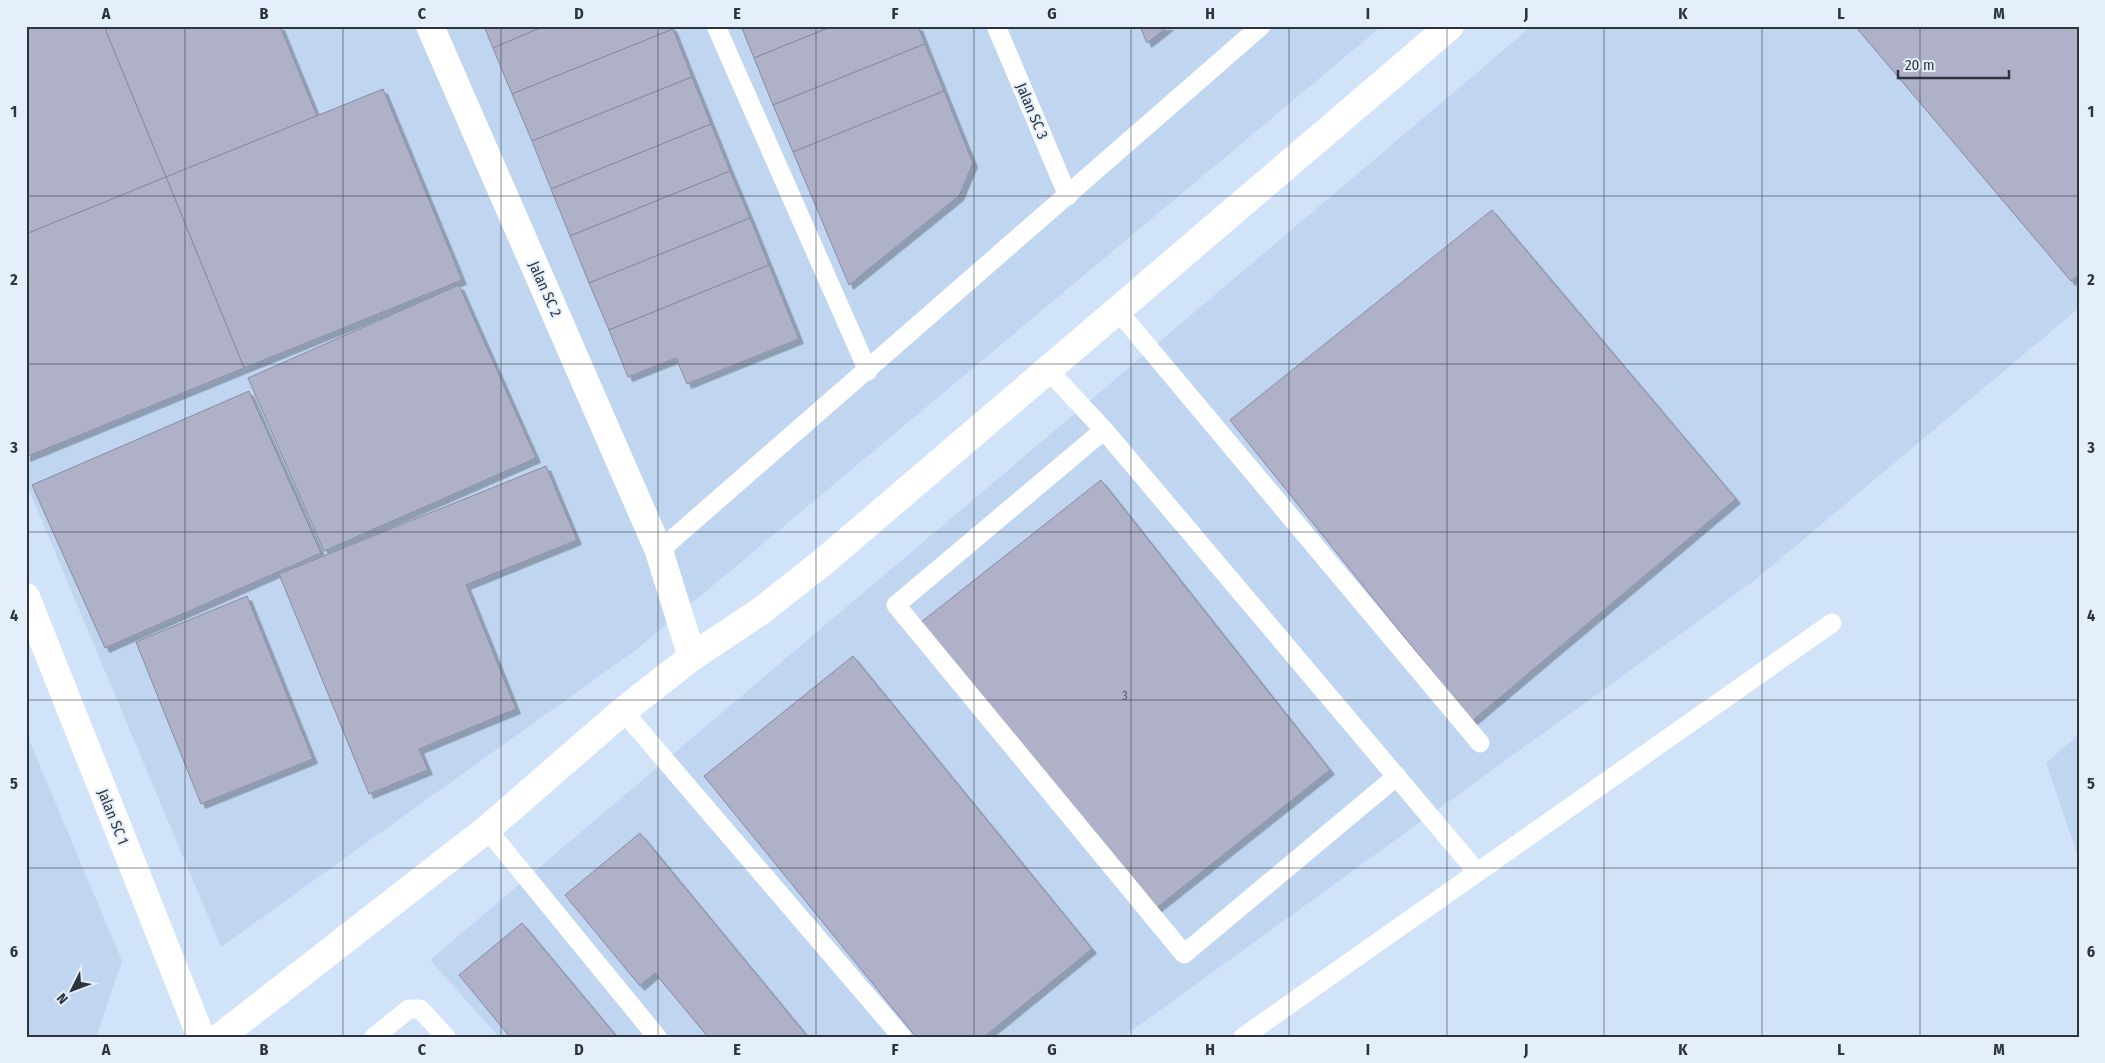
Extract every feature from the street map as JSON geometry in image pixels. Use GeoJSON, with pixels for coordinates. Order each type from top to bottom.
{"type":"FeatureCollection","features":[{"type":"Feature","properties":{"kind":"street","name":"Jalan SC 2"},"geometry":{"type":"LineString","coordinates":[[430,26],[659,551],[692,657]]}},
{"type":"Feature","properties":{"kind":"street"},"geometry":{"type":"LineString","coordinates":[[220,1037],[487,828],[623,711],[692,657],[761,611],[823,562],[1049,371],[1450,26]]}},
{"type":"Feature","properties":{"kind":"street","name":"Jalan SC 1"},"geometry":{"type":"LineString","coordinates":[[27,599],[201,1037]]}},
{"type":"Feature","properties":{"kind":"lane"},"geometry":{"type":"LineString","coordinates":[[716,26],[868,370]]}},
{"type":"Feature","properties":{"kind":"lane","name":"Jalan SC 3"},"geometry":{"type":"LineString","coordinates":[[996,26],[1068,196]]}},
{"type":"Feature","properties":{"kind":"lane"},"geometry":{"type":"LineString","coordinates":[[659,551],[1261,26]]}},
{"type":"Feature","properties":{"kind":"lane"},"geometry":{"type":"LineString","coordinates":[[1118,312],[1480,743]]}},
{"type":"Feature","properties":{"kind":"lane"},"geometry":{"type":"LineString","coordinates":[[1049,371],[1104,430],[1477,872]]}},
{"type":"Feature","properties":{"kind":"lane"},"geometry":{"type":"LineString","coordinates":[[1104,430],[896,604],[1184,954],[1397,776]]}},
{"type":"Feature","properties":{"kind":"lane"},"geometry":{"type":"LineString","coordinates":[[1242,1037],[1832,623]]}},
{"type":"Feature","properties":{"kind":"lane"},"geometry":{"type":"LineString","coordinates":[[623,711],[902,1037]]}},
{"type":"Feature","properties":{"kind":"lane"},"geometry":{"type":"LineString","coordinates":[[487,828],[657,1037]]}},
{"type":"Feature","properties":{"kind":"lane"},"geometry":{"type":"LineString","coordinates":[[374,1037],[410,1008],[415,1008],[420,1009],[446,1037]]}},
{"type":"Feature","properties":{"kind":"shaded area"},"geometry":{"type":"Polygon","coordinates":[[[26,26],[1382,26],[637,649],[221,947],[26,483],[26,26]]]}},
{"type":"Feature","properties":{"kind":"shaded area"},"geometry":{"type":"Polygon","coordinates":[[[1532,26],[2079,26],[2079,308],[1755,580],[1123,1037],[499,1037],[430,960],[1532,26]]]}},
{"type":"Feature","properties":{"kind":"shaded area"},"geometry":{"type":"Polygon","coordinates":[[[26,733],[122,961],[96,1037],[26,1037],[26,733]]]}},
{"type":"Feature","properties":{"kind":"shaded area"},"geometry":{"type":"Polygon","coordinates":[[[2079,734],[2079,859],[2046,763],[2079,734]]]}},
{"type":"Feature","properties":{"kind":"building"},"geometry":{"type":"Polygon","coordinates":[[[26,26],[104,26],[166,177],[26,234],[26,26]]]}},
{"type":"Feature","properties":{"kind":"building"},"geometry":{"type":"Polygon","coordinates":[[[104,26],[280,26],[317,116],[166,177],[104,26]]]}},
{"type":"Feature","properties":{"kind":"building"},"geometry":{"type":"Polygon","coordinates":[[[484,26],[545,26],[493,48],[484,26]]]}},
{"type":"Feature","properties":{"kind":"building"},"geometry":{"type":"Polygon","coordinates":[[[545,26],[671,26],[673,29],[512,94],[493,48],[545,26]]]}},
{"type":"Feature","properties":{"kind":"building"},"geometry":{"type":"Polygon","coordinates":[[[741,26],[833,26],[754,58],[741,26]]]}},
{"type":"Feature","properties":{"kind":"building"},"geometry":{"type":"Polygon","coordinates":[[[833,26],[918,26],[925,44],[773,105],[754,58],[833,26]]]}},
{"type":"Feature","properties":{"kind":"building"},"geometry":{"type":"Polygon","coordinates":[[[1140,26],[1169,26],[1147,43],[1140,26]]]}},
{"type":"Feature","properties":{"kind":"building"},"geometry":{"type":"Polygon","coordinates":[[[1855,26],[2079,26],[2079,275],[2071,281],[1855,26]]]}},
{"type":"Feature","properties":{"kind":"building"},"geometry":{"type":"Polygon","coordinates":[[[673,29],[692,77],[532,141],[512,94],[673,29]]]}},
{"type":"Feature","properties":{"kind":"building"},"geometry":{"type":"Polygon","coordinates":[[[925,44],[944,91],[793,152],[773,105],[925,44]]]}},
{"type":"Feature","properties":{"kind":"building"},"geometry":{"type":"Polygon","coordinates":[[[692,77],[711,124],[551,189],[532,141],[692,77]]]}},
{"type":"Feature","properties":{"kind":"building"},"geometry":{"type":"Polygon","coordinates":[[[383,89],[462,280],[244,368],[166,177],[383,89]]]}},
{"type":"Feature","properties":{"kind":"building"},"geometry":{"type":"Polygon","coordinates":[[[944,91],[973,163],[959,196],[849,285],[793,152],[944,91]]]}},
{"type":"Feature","properties":{"kind":"building"},"geometry":{"type":"Polygon","coordinates":[[[711,124],[730,171],[570,236],[551,189],[711,124]]]}},
{"type":"Feature","properties":{"kind":"building"},"geometry":{"type":"Polygon","coordinates":[[[730,171],[750,218],[589,283],[570,236],[730,171]]]}},
{"type":"Feature","properties":{"kind":"building"},"geometry":{"type":"Polygon","coordinates":[[[166,177],[244,368],[26,457],[26,234],[166,177]]]}},
{"type":"Feature","properties":{"kind":"building"},"geometry":{"type":"Polygon","coordinates":[[[1492,210],[1736,499],[1472,721],[1230,420],[1492,210]]]}},
{"type":"Feature","properties":{"kind":"building"},"geometry":{"type":"Polygon","coordinates":[[[750,218],[769,265],[609,330],[589,283],[750,218]]]}},
{"type":"Feature","properties":{"kind":"building"},"geometry":{"type":"Polygon","coordinates":[[[769,265],[799,339],[687,384],[676,358],[628,377],[609,330],[769,265]]]}},
{"type":"Feature","properties":{"kind":"building"},"geometry":{"type":"Polygon","coordinates":[[[459,285],[536,458],[324,551],[248,378],[459,285]]]}},
{"type":"Feature","properties":{"kind":"building"},"geometry":{"type":"Polygon","coordinates":[[[249,391],[321,553],[105,648],[32,485],[249,391]]]}},
{"type":"Feature","properties":{"kind":"building"},"geometry":{"type":"Polygon","coordinates":[[[546,466],[577,540],[466,585],[516,709],[419,749],[428,770],[369,794],[279,574],[546,466]]]}},
{"type":"Feature","properties":{"kind":"building"},"geometry":{"type":"Polygon","coordinates":[[[1101,480],[1330,770],[1150,913],[920,623],[1101,480]]]}},
{"type":"Feature","properties":{"kind":"building"},"geometry":{"type":"Polygon","coordinates":[[[247,596],[313,759],[201,804],[136,642],[247,596]]]}},
{"type":"Feature","properties":{"kind":"building"},"geometry":{"type":"Polygon","coordinates":[[[853,656],[1092,949],[984,1037],[916,1037],[704,776],[853,656]]]}},
{"type":"Feature","properties":{"kind":"building"},"geometry":{"type":"Polygon","coordinates":[[[640,833],[808,1037],[708,1037],[655,973],[640,986],[565,895],[640,833]]]}},
{"type":"Feature","properties":{"kind":"building"},"geometry":{"type":"Polygon","coordinates":[[[522,923],[617,1037],[510,1037],[459,975],[522,923]]]}}]}
